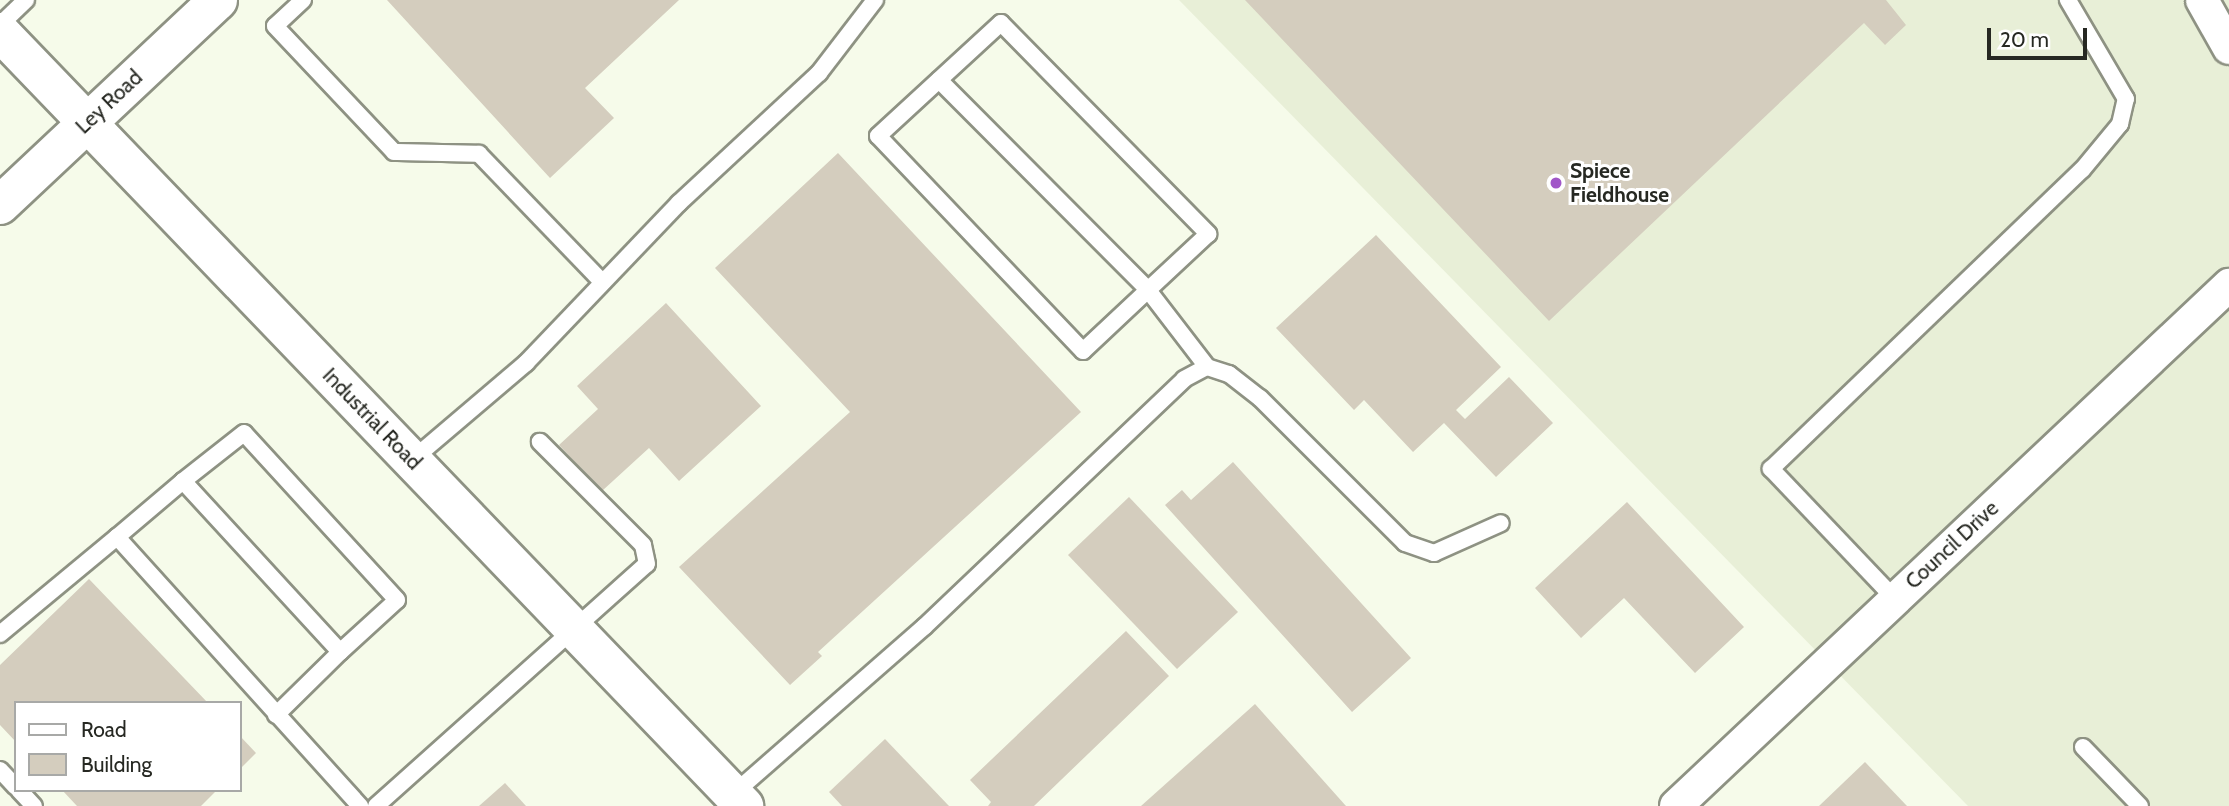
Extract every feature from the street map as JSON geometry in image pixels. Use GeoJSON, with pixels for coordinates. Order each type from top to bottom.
{"type":"FeatureCollection","features":[{"type":"Feature","properties":{"kind":"street","name":"Ley Road"},"geometry":{"type":"LineString","coordinates":[[0,205],[218,0]]}},
{"type":"Feature","properties":{"kind":"street"},"geometry":{"type":"LineString","coordinates":[[2202,0],[2229,48]]}},
{"type":"Feature","properties":{"kind":"street","name":"Industrial Road"},"geometry":{"type":"LineString","coordinates":[[0,32],[575,630],[733,802]]}},
{"type":"Feature","properties":{"kind":"street","name":"Council Drive"},"geometry":{"type":"LineString","coordinates":[[1676,806],[2229,285]]}},
{"type":"Feature","properties":{"kind":"lane"},"geometry":{"type":"LineString","coordinates":[[0,25],[26,0]]}},
{"type":"Feature","properties":{"kind":"lane"},"geometry":{"type":"LineString","coordinates":[[303,0],[275,26],[394,152],[479,154],[602,282]]}},
{"type":"Feature","properties":{"kind":"lane"},"geometry":{"type":"LineString","coordinates":[[412,460],[526,363],[602,282],[818,73],[875,0]]}},
{"type":"Feature","properties":{"kind":"lane"},"geometry":{"type":"LineString","coordinates":[[1895,599],[1771,469],[2082,170],[2120,124],[2126,99],[2068,0]]}},
{"type":"Feature","properties":{"kind":"lane"},"geometry":{"type":"LineString","coordinates":[[1001,23],[1208,234],[1148,290],[1083,351],[878,136],[1001,23]]}},
{"type":"Feature","properties":{"kind":"lane"},"geometry":{"type":"LineString","coordinates":[[940,80],[1148,290],[1207,367],[1229,374],[1260,398],[1405,543],[1434,553],[1501,523]]}},
{"type":"Feature","properties":{"kind":"lane"},"geometry":{"type":"LineString","coordinates":[[733,802],[924,627],[1184,379],[1207,367]]}},
{"type":"Feature","properties":{"kind":"lane"},"geometry":{"type":"LineString","coordinates":[[0,634],[244,433],[397,600],[276,715]]}},
{"type":"Feature","properties":{"kind":"lane"},"geometry":{"type":"LineString","coordinates":[[376,806],[647,564],[643,545],[540,442]]}},
{"type":"Feature","properties":{"kind":"lane"},"geometry":{"type":"LineString","coordinates":[[183,481],[341,652]]}},
{"type":"Feature","properties":{"kind":"lane"},"geometry":{"type":"LineString","coordinates":[[117,537],[360,806]]}},
{"type":"Feature","properties":{"kind":"lane"},"geometry":{"type":"LineString","coordinates":[[2083,747],[2140,806]]}},
{"type":"Feature","properties":{"kind":"lane"},"geometry":{"type":"LineString","coordinates":[[0,770],[14,784]]}},
{"type":"Feature","properties":{"kind":"lane"},"geometry":{"type":"LineString","coordinates":[[22,792],[34,806]]}},
{"type":"Feature","properties":{"kind":"shaded area"},"geometry":{"type":"Polygon","coordinates":[[[1179,0],[2229,0],[2229,806],[1968,806],[1179,0]]]}},
{"type":"Feature","properties":{"kind":"building"},"geometry":{"type":"Polygon","coordinates":[[[387,0],[679,0],[585,88],[614,118],[550,178],[387,0]]]}},
{"type":"Feature","properties":{"kind":"building","name":"Spiece Fieldhouse"},"geometry":{"type":"Polygon","coordinates":[[[1245,0],[1886,0],[1906,25],[1885,45],[1864,23],[1549,321],[1245,0]]]}},
{"type":"Feature","properties":{"kind":"building"},"geometry":{"type":"Polygon","coordinates":[[[838,153],[1081,412],[818,652],[822,656],[790,685],[679,567],[850,412],[715,268],[838,153]]]}},
{"type":"Feature","properties":{"kind":"building"},"geometry":{"type":"Polygon","coordinates":[[[1376,235],[1501,367],[1456,410],[1465,419],[1509,377],[1553,423],[1496,477],[1444,423],[1413,452],[1364,400],[1354,410],[1276,328],[1376,235]]]}},
{"type":"Feature","properties":{"kind":"building"},"geometry":{"type":"Polygon","coordinates":[[[666,303],[761,406],[679,481],[649,448],[602,491],[559,445],[598,409],[577,386],[666,303]]]}},
{"type":"Feature","properties":{"kind":"building"},"geometry":{"type":"Polygon","coordinates":[[[1233,462],[1411,658],[1352,712],[1165,505],[1182,490],[1191,500],[1233,462]]]}},
{"type":"Feature","properties":{"kind":"building"},"geometry":{"type":"Polygon","coordinates":[[[1129,497],[1238,612],[1177,669],[1068,555],[1129,497]]]}},
{"type":"Feature","properties":{"kind":"building"},"geometry":{"type":"Polygon","coordinates":[[[1627,502],[1744,627],[1695,673],[1624,598],[1581,638],[1535,588],[1627,502]]]}},
{"type":"Feature","properties":{"kind":"building"},"geometry":{"type":"Polygon","coordinates":[[[89,579],[206,701],[14,701],[14,740],[0,725],[0,665],[89,579]]]}},
{"type":"Feature","properties":{"kind":"building"},"geometry":{"type":"Polygon","coordinates":[[[1126,631],[1169,676],[1034,806],[988,806],[991,802],[970,780],[1126,631]]]}},
{"type":"Feature","properties":{"kind":"building"},"geometry":{"type":"Polygon","coordinates":[[[1255,704],[1346,806],[1141,806],[1255,704]]]}},
{"type":"Feature","properties":{"kind":"building"},"geometry":{"type":"Polygon","coordinates":[[[242,738],[256,753],[242,767],[242,738]]]}},
{"type":"Feature","properties":{"kind":"building"},"geometry":{"type":"Polygon","coordinates":[[[885,739],[949,806],[842,806],[829,792],[885,739]]]}},
{"type":"Feature","properties":{"kind":"building"},"geometry":{"type":"Polygon","coordinates":[[[1865,762],[1907,806],[1819,806],[1865,762]]]}},
{"type":"Feature","properties":{"kind":"building"},"geometry":{"type":"Polygon","coordinates":[[[505,783],[526,806],[479,806],[505,783]]]}},
{"type":"Feature","properties":{"kind":"building"},"geometry":{"type":"Polygon","coordinates":[[[64,792],[215,792],[201,806],[77,806],[64,792]]]}},
{"type":"Feature","properties":{"kind":"place","name":"Spiece Fieldhouse"},"geometry":{"type":"Point","coordinates":[1556,183]}}]}
